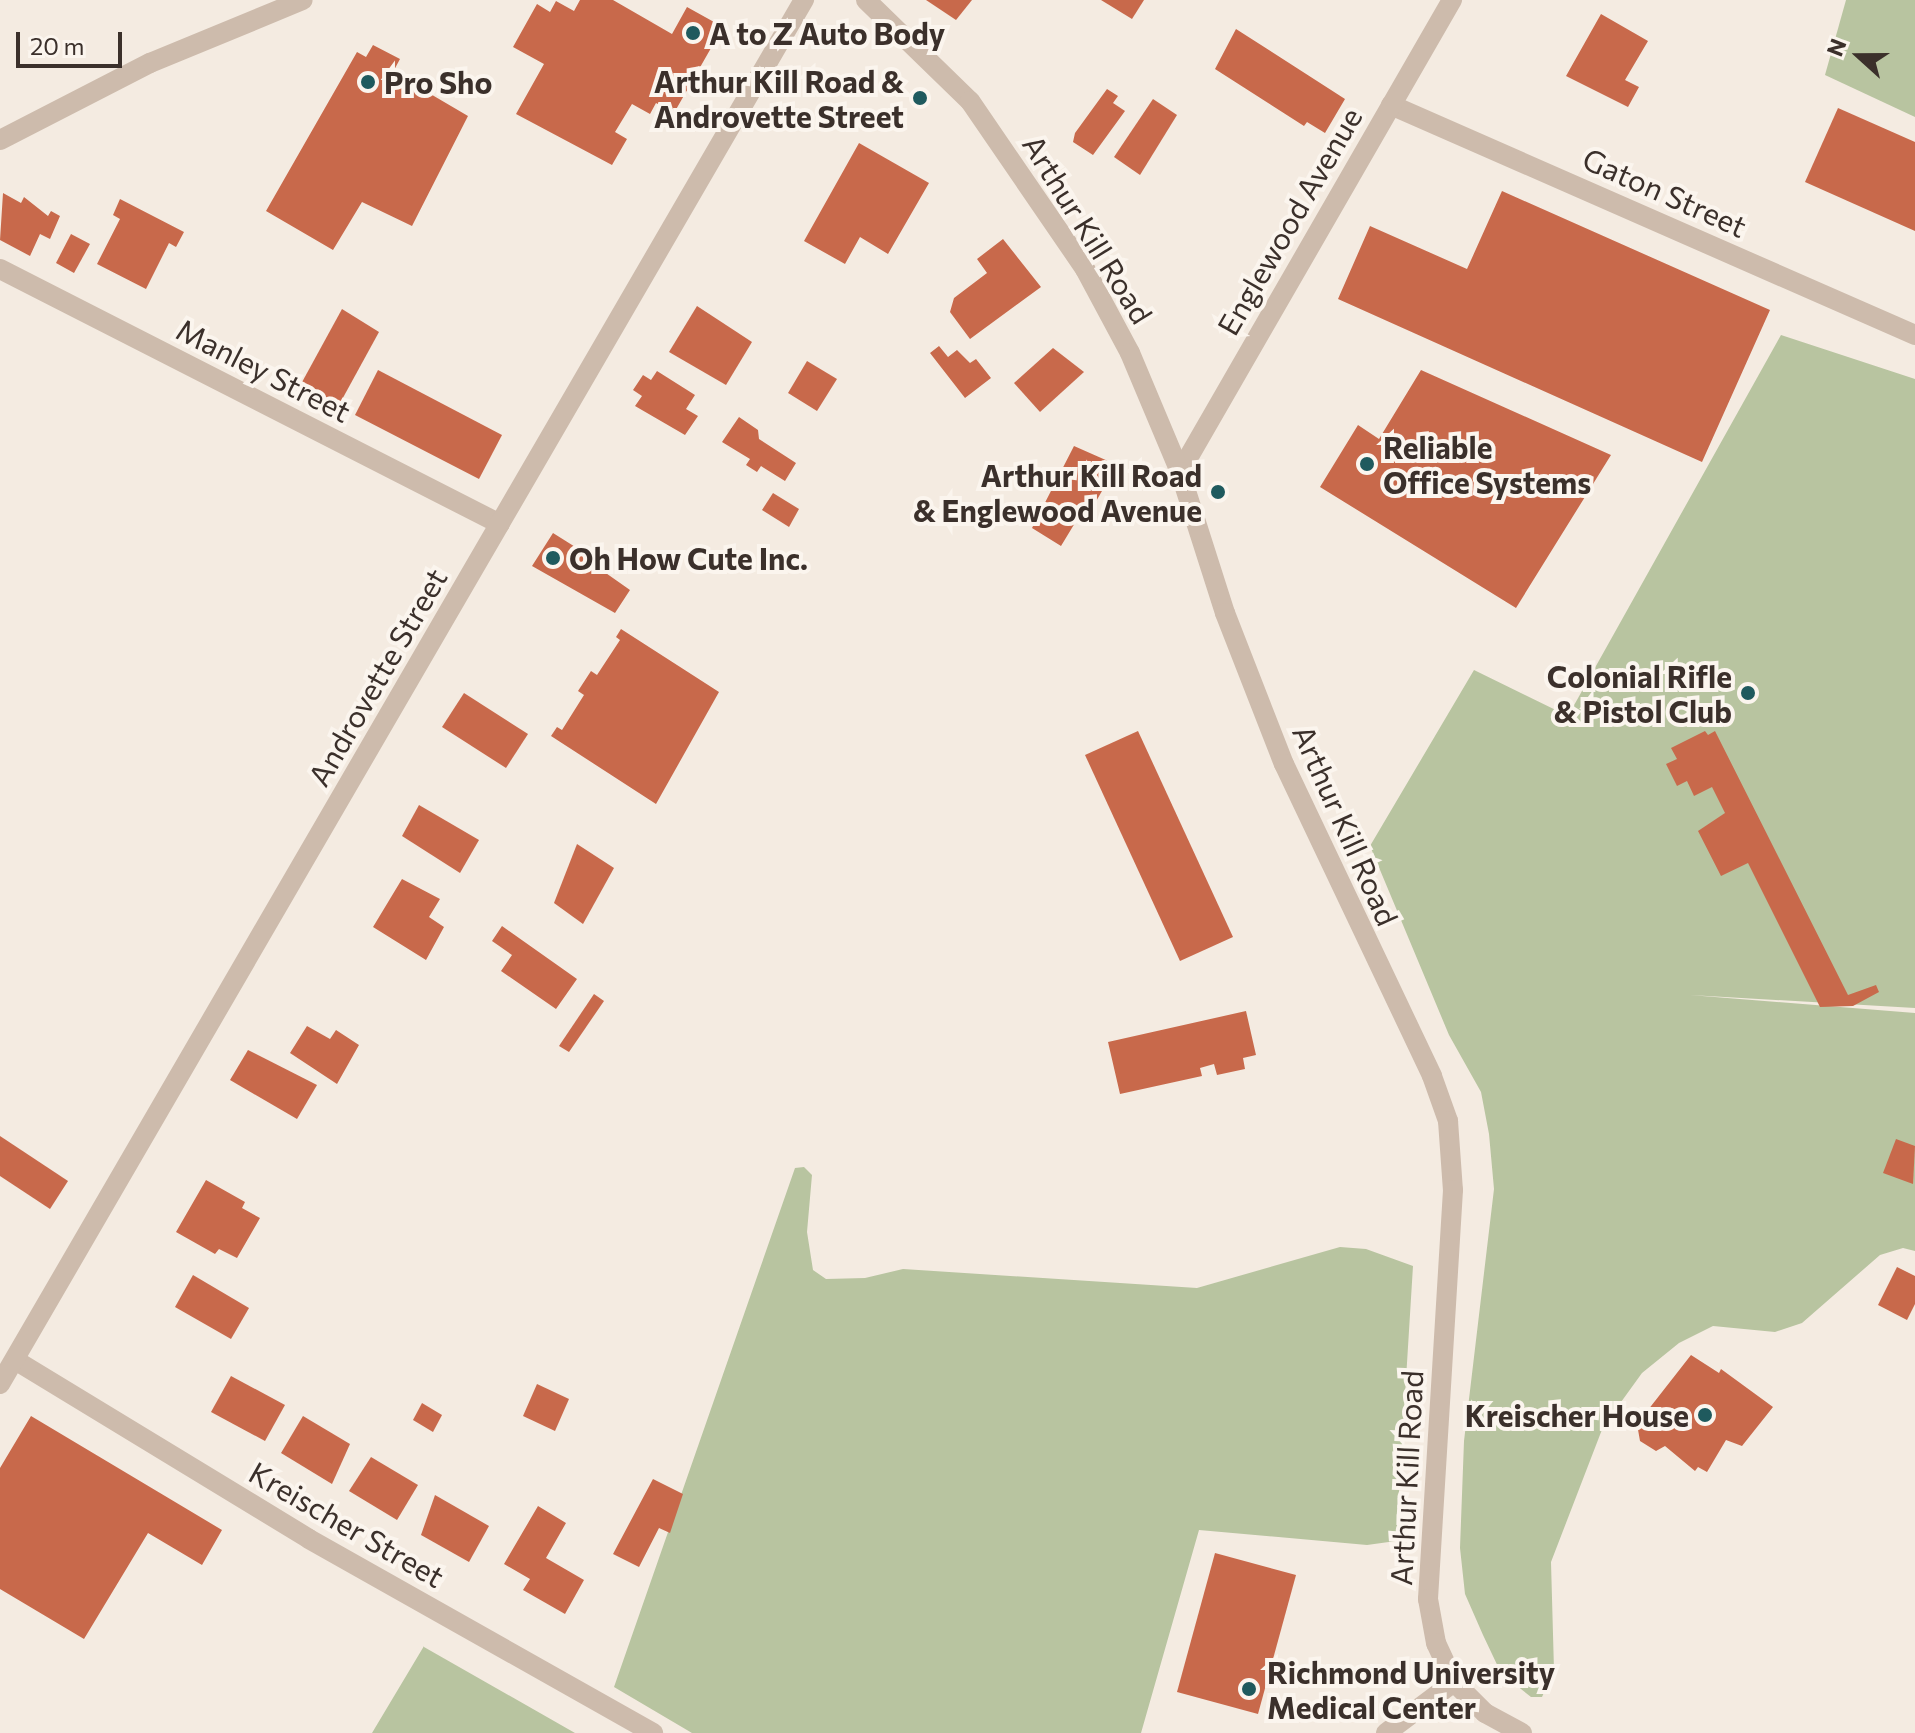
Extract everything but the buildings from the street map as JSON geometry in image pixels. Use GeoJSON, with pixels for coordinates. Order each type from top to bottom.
{"type":"FeatureCollection","features":[{"type":"Feature","properties":{"kind":"street"},"geometry":{"type":"LineString","coordinates":[[0,140],[150,63],[303,0]]}},
{"type":"Feature","properties":{"kind":"street","name":"Androvette Street"},"geometry":{"type":"LineString","coordinates":[[0,1384],[804,0]]}},
{"type":"Feature","properties":{"kind":"street","name":"Arthur Kill Road"},"geometry":{"type":"LineString","coordinates":[[866,0],[970,101],[1085,269],[1130,353],[1180,472],[1225,613],[1284,764],[1432,1076],[1448,1121],[1453,1190],[1428,1599],[1436,1643],[1454,1682],[1485,1713],[1522,1733]]}},
{"type":"Feature","properties":{"kind":"street","name":"Englewood Avenue"},"geometry":{"type":"LineString","coordinates":[[1180,472],[1452,0]]}},
{"type":"Feature","properties":{"kind":"street","name":"Gaton Street"},"geometry":{"type":"LineString","coordinates":[[1391,105],[1915,335]]}},
{"type":"Feature","properties":{"kind":"street","name":"Manley Street"},"geometry":{"type":"LineString","coordinates":[[0,269],[500,524]]}},
{"type":"Feature","properties":{"kind":"street","name":"Kreischer Street"},"geometry":{"type":"LineString","coordinates":[[15,1360],[309,1539],[653,1733]]}},
{"type":"Feature","properties":{"kind":"street"},"geometry":{"type":"LineString","coordinates":[[1386,1733],[1454,1682]]}},
{"type":"Feature","properties":{"kind":"green space"},"geometry":{"type":"Polygon","coordinates":[[[1846,0],[1915,0],[1915,117],[1825,75],[1846,0]]]}},
{"type":"Feature","properties":{"kind":"green space"},"geometry":{"type":"Polygon","coordinates":[[[1781,335],[1915,379],[1915,1008],[1690,995],[1915,1013],[1915,1251],[1903,1248],[1880,1255],[1802,1323],[1775,1332],[1713,1326],[1679,1343],[1642,1373],[1603,1427],[1551,1562],[1554,1670],[1542,1697],[1531,1697],[1501,1673],[1465,1594],[1460,1548],[1464,1441],[1494,1189],[1489,1134],[1481,1092],[1449,1035],[1370,846],[1474,670],[1568,716],[1781,335]]]}},
{"type":"Feature","properties":{"kind":"green space"},"geometry":{"type":"Polygon","coordinates":[[[804,1167],[812,1175],[807,1232],[813,1270],[826,1279],[865,1278],[903,1269],[1197,1288],[1340,1247],[1366,1249],[1413,1266],[1396,1541],[1367,1545],[1199,1530],[1141,1733],[692,1733],[614,1687],[795,1168],[804,1167]]]}},
{"type":"Feature","properties":{"kind":"green space"},"geometry":{"type":"Polygon","coordinates":[[[424,1647],[575,1733],[372,1733],[424,1647]]]}},
{"type":"Feature","properties":{"kind":"place","name":"A to Z Auto Body"},"geometry":{"type":"Point","coordinates":[693,33]}},
{"type":"Feature","properties":{"kind":"place","name":"Pro Sho"},"geometry":{"type":"Point","coordinates":[368,82]}},
{"type":"Feature","properties":{"kind":"place","name":"Arthur Kill Road & Androvette Street"},"geometry":{"type":"Point","coordinates":[920,98]}},
{"type":"Feature","properties":{"kind":"place","name":"Reliable Office Systems"},"geometry":{"type":"Point","coordinates":[1367,464]}},
{"type":"Feature","properties":{"kind":"place","name":"Arthur Kill Road & Englewood Avenue"},"geometry":{"type":"Point","coordinates":[1218,492]}},
{"type":"Feature","properties":{"kind":"place","name":"Oh How Cute Inc."},"geometry":{"type":"Point","coordinates":[553,558]}},
{"type":"Feature","properties":{"kind":"place","name":"Colonial Rifle & Pistol Club"},"geometry":{"type":"Point","coordinates":[1748,693]}},
{"type":"Feature","properties":{"kind":"place","name":"Kreischer House"},"geometry":{"type":"Point","coordinates":[1705,1415]}},
{"type":"Feature","properties":{"kind":"place","name":"Richmond University Medical Center"},"geometry":{"type":"Point","coordinates":[1249,1689]}}]}
